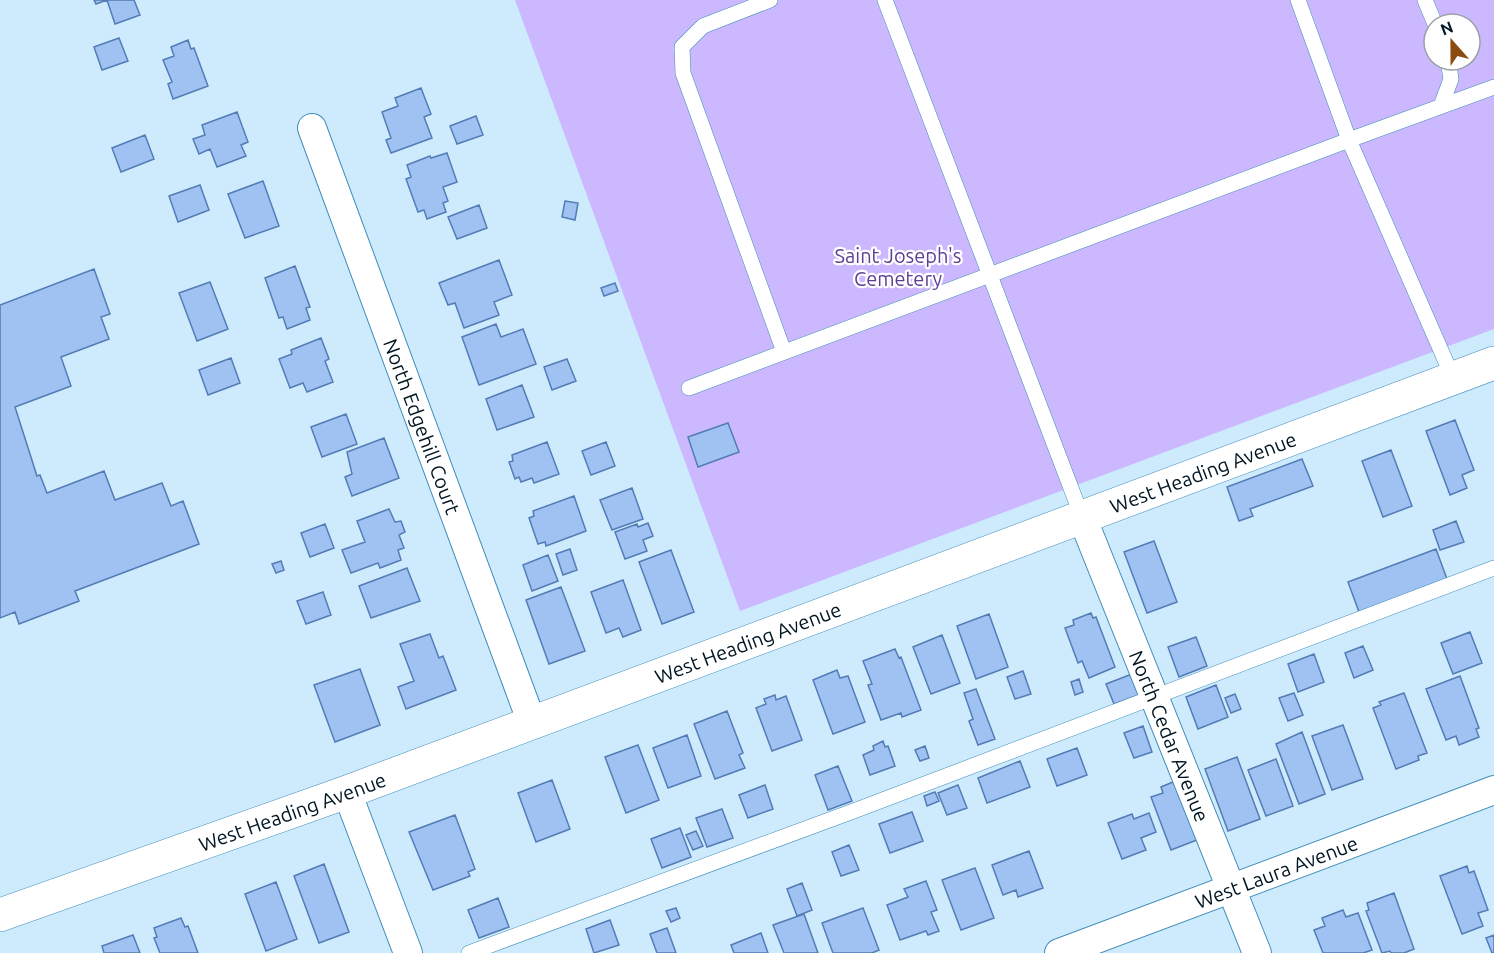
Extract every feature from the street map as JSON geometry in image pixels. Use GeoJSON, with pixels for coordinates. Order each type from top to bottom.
{"type":"FeatureCollection","features":[{"type":"Feature","properties":{"kind":"street","name":"North Edgehill Court"},"geometry":{"type":"LineString","coordinates":[[312,129],[532,723]]}},
{"type":"Feature","properties":{"kind":"street","name":"West Heading Avenue"},"geometry":{"type":"LineString","coordinates":[[0,915],[347,792],[1494,363]]}},
{"type":"Feature","properties":{"kind":"street","name":"North Cedar Avenue"},"geometry":{"type":"LineString","coordinates":[[1082,517],[1257,953]]}},
{"type":"Feature","properties":{"kind":"street","name":"West Laura Avenue"},"geometry":{"type":"LineString","coordinates":[[1059,953],[1494,790]]}},
{"type":"Feature","properties":{"kind":"street"},"geometry":{"type":"LineString","coordinates":[[347,792],[408,953]]}},
{"type":"Feature","properties":{"kind":"lane"},"geometry":{"type":"LineString","coordinates":[[770,0],[703,26],[682,47],[682,73],[784,352]]}},
{"type":"Feature","properties":{"kind":"lane"},"geometry":{"type":"LineString","coordinates":[[885,0],[1082,517]]}},
{"type":"Feature","properties":{"kind":"lane"},"geometry":{"type":"LineString","coordinates":[[1298,0],[1348,140],[1454,378]]}},
{"type":"Feature","properties":{"kind":"lane"},"geometry":{"type":"LineString","coordinates":[[1441,106],[1451,79],[1450,72]]}},
{"type":"Feature","properties":{"kind":"lane"},"geometry":{"type":"LineString","coordinates":[[689,388],[1494,87]]}},
{"type":"Feature","properties":{"kind":"lane"},"geometry":{"type":"LineString","coordinates":[[470,953],[851,812],[1494,568]]}},
{"type":"Feature","properties":{"kind":"green space","name":"Saint Joseph's Cemetery"},"geometry":{"type":"Polygon","coordinates":[[[515,0],[1494,0],[1494,329],[740,611],[515,0]]]}},
{"type":"Feature","properties":{"kind":"building"},"geometry":{"type":"Polygon","coordinates":[[[94,0],[107,0],[96,4],[94,0]]]}},
{"type":"Feature","properties":{"kind":"building"},"geometry":{"type":"Polygon","coordinates":[[[107,0],[134,0],[140,15],[115,24],[107,0]]]}},
{"type":"Feature","properties":{"kind":"building"},"geometry":{"type":"Polygon","coordinates":[[[119,38],[128,61],[102,70],[94,47],[119,38]]]}},
{"type":"Feature","properties":{"kind":"building"},"geometry":{"type":"Polygon","coordinates":[[[188,40],[191,49],[194,48],[208,86],[173,99],[168,84],[172,82],[163,60],[174,56],[171,47],[188,40]]]}},
{"type":"Feature","properties":{"kind":"building"},"geometry":{"type":"Polygon","coordinates":[[[421,88],[431,114],[424,117],[432,138],[391,153],[386,140],[391,138],[382,112],[398,106],[395,98],[421,88]]]}},
{"type":"Feature","properties":{"kind":"building"},"geometry":{"type":"Polygon","coordinates":[[[237,112],[248,142],[241,145],[246,156],[217,167],[210,149],[199,154],[193,139],[205,135],[202,125],[237,112]]]}},
{"type":"Feature","properties":{"kind":"building"},"geometry":{"type":"Polygon","coordinates":[[[476,116],[483,135],[457,144],[450,126],[476,116]]]}},
{"type":"Feature","properties":{"kind":"building"},"geometry":{"type":"Polygon","coordinates":[[[145,135],[154,159],[121,172],[112,148],[145,135]]]}},
{"type":"Feature","properties":{"kind":"building"},"geometry":{"type":"Polygon","coordinates":[[[447,153],[457,182],[443,187],[448,201],[443,203],[446,212],[427,219],[424,210],[418,212],[406,179],[411,177],[407,165],[430,156],[431,158],[447,153]]]}},
{"type":"Feature","properties":{"kind":"building"},"geometry":{"type":"Polygon","coordinates":[[[263,181],[279,226],[245,238],[228,194],[263,181]]]}},
{"type":"Feature","properties":{"kind":"building"},"geometry":{"type":"Polygon","coordinates":[[[200,185],[209,210],[178,222],[169,196],[200,185]]]}},
{"type":"Feature","properties":{"kind":"building"},"geometry":{"type":"Polygon","coordinates":[[[565,201],[578,203],[575,220],[562,217],[565,201]]]}},
{"type":"Feature","properties":{"kind":"building"},"geometry":{"type":"Polygon","coordinates":[[[479,205],[487,228],[457,239],[448,217],[479,205]]]}},
{"type":"Feature","properties":{"kind":"building"},"geometry":{"type":"Polygon","coordinates":[[[499,260],[512,295],[494,302],[499,315],[464,328],[455,303],[448,305],[439,283],[499,260]]]}},
{"type":"Feature","properties":{"kind":"building"},"geometry":{"type":"Polygon","coordinates":[[[295,266],[310,307],[306,308],[310,320],[287,329],[283,317],[279,318],[265,278],[295,266]]]}},
{"type":"Feature","properties":{"kind":"building"},"geometry":{"type":"Polygon","coordinates":[[[94,269],[110,314],[101,317],[109,339],[61,357],[71,386],[15,407],[37,476],[40,475],[47,493],[104,471],[115,500],[162,483],[171,506],[183,501],[199,544],[75,591],[79,601],[19,624],[15,612],[0,618],[0,305],[94,269]]]}},
{"type":"Feature","properties":{"kind":"building"},"geometry":{"type":"Polygon","coordinates":[[[210,282],[228,329],[197,341],[179,293],[210,282]]]}},
{"type":"Feature","properties":{"kind":"building"},"geometry":{"type":"Polygon","coordinates":[[[615,283],[618,291],[604,296],[601,288],[615,283]]]}},
{"type":"Feature","properties":{"kind":"building"},"geometry":{"type":"Polygon","coordinates":[[[496,324],[501,337],[523,329],[536,364],[479,385],[462,337],[496,324]]]}},
{"type":"Feature","properties":{"kind":"building"},"geometry":{"type":"Polygon","coordinates":[[[321,338],[329,359],[325,361],[333,382],[307,392],[303,383],[290,388],[279,359],[292,354],[291,350],[321,338]]]}},
{"type":"Feature","properties":{"kind":"building"},"geometry":{"type":"Polygon","coordinates":[[[231,358],[240,383],[208,395],[199,370],[231,358]]]}},
{"type":"Feature","properties":{"kind":"building"},"geometry":{"type":"Polygon","coordinates":[[[567,359],[576,381],[552,390],[544,367],[567,359]]]}},
{"type":"Feature","properties":{"kind":"building"},"geometry":{"type":"Polygon","coordinates":[[[522,385],[534,417],[497,430],[486,399],[522,385]]]}},
{"type":"Feature","properties":{"kind":"building"},"geometry":{"type":"Polygon","coordinates":[[[346,414],[357,444],[322,457],[311,427],[346,414]]]}},
{"type":"Feature","properties":{"kind":"building"},"geometry":{"type":"Polygon","coordinates":[[[1455,420],[1474,470],[1462,475],[1467,488],[1450,495],[1426,431],[1455,420]]]}},
{"type":"Feature","properties":{"kind":"building"},"geometry":{"type":"Polygon","coordinates":[[[728,423],[739,452],[698,467],[688,437],[728,423]]]}},
{"type":"Feature","properties":{"kind":"building"},"geometry":{"type":"Polygon","coordinates":[[[384,438],[399,478],[352,496],[345,477],[352,474],[347,452],[384,438]]]}},
{"type":"Feature","properties":{"kind":"building"},"geometry":{"type":"Polygon","coordinates":[[[547,442],[559,474],[534,483],[532,478],[521,482],[519,477],[515,479],[509,462],[513,461],[512,455],[547,442]]]}},
{"type":"Feature","properties":{"kind":"building"},"geometry":{"type":"Polygon","coordinates":[[[606,442],[615,466],[591,475],[582,451],[606,442]]]}},
{"type":"Feature","properties":{"kind":"building"},"geometry":{"type":"Polygon","coordinates":[[[1391,450],[1412,506],[1383,517],[1362,461],[1391,450]]]}},
{"type":"Feature","properties":{"kind":"building"},"geometry":{"type":"Polygon","coordinates":[[[1302,459],[1313,486],[1250,509],[1253,516],[1239,521],[1227,487],[1302,459]]]}},
{"type":"Feature","properties":{"kind":"building"},"geometry":{"type":"Polygon","coordinates":[[[632,488],[643,519],[612,530],[600,500],[632,488]]]}},
{"type":"Feature","properties":{"kind":"building"},"geometry":{"type":"Polygon","coordinates":[[[574,496],[586,531],[546,546],[545,542],[538,544],[529,518],[534,516],[533,511],[574,496]]]}},
{"type":"Feature","properties":{"kind":"building"},"geometry":{"type":"Polygon","coordinates":[[[389,509],[395,522],[401,521],[405,532],[399,535],[404,548],[398,550],[401,560],[380,568],[378,563],[351,573],[342,550],[365,542],[357,521],[389,509]]]}},
{"type":"Feature","properties":{"kind":"building"},"geometry":{"type":"Polygon","coordinates":[[[1456,521],[1464,542],[1440,550],[1433,530],[1456,521]]]}},
{"type":"Feature","properties":{"kind":"building"},"geometry":{"type":"Polygon","coordinates":[[[648,523],[653,536],[643,540],[647,551],[625,559],[615,532],[637,524],[638,527],[648,523]]]}},
{"type":"Feature","properties":{"kind":"building"},"geometry":{"type":"Polygon","coordinates":[[[325,524],[334,548],[310,557],[301,533],[325,524]]]}},
{"type":"Feature","properties":{"kind":"building"},"geometry":{"type":"Polygon","coordinates":[[[1154,541],[1177,602],[1147,613],[1124,552],[1154,541]]]}},
{"type":"Feature","properties":{"kind":"building"},"geometry":{"type":"Polygon","coordinates":[[[570,549],[577,570],[563,575],[556,554],[570,549]]]}},
{"type":"Feature","properties":{"kind":"building"},"geometry":{"type":"Polygon","coordinates":[[[1436,549],[1447,579],[1359,612],[1348,582],[1436,549]]]}},
{"type":"Feature","properties":{"kind":"building"},"geometry":{"type":"Polygon","coordinates":[[[671,550],[694,612],[662,624],[639,562],[671,550]]]}},
{"type":"Feature","properties":{"kind":"building"},"geometry":{"type":"Polygon","coordinates":[[[548,555],[558,581],[532,591],[523,565],[548,555]]]}},
{"type":"Feature","properties":{"kind":"building"},"geometry":{"type":"Polygon","coordinates":[[[281,561],[284,570],[276,573],[272,564],[281,561]]]}},
{"type":"Feature","properties":{"kind":"building"},"geometry":{"type":"Polygon","coordinates":[[[407,568],[420,601],[371,618],[359,586],[407,568]]]}},
{"type":"Feature","properties":{"kind":"building"},"geometry":{"type":"Polygon","coordinates":[[[623,580],[641,630],[623,637],[619,628],[606,633],[591,592],[623,580]]]}},
{"type":"Feature","properties":{"kind":"building"},"geometry":{"type":"Polygon","coordinates":[[[561,587],[585,651],[549,664],[526,600],[561,587]]]}},
{"type":"Feature","properties":{"kind":"building"},"geometry":{"type":"Polygon","coordinates":[[[323,592],[331,615],[306,624],[297,601],[323,592]]]}},
{"type":"Feature","properties":{"kind":"building"},"geometry":{"type":"Polygon","coordinates":[[[1091,613],[1093,618],[1096,617],[1115,667],[1089,678],[1082,661],[1078,663],[1065,628],[1074,625],[1073,620],[1091,613]]]}},
{"type":"Feature","properties":{"kind":"building"},"geometry":{"type":"Polygon","coordinates":[[[989,614],[1008,667],[976,679],[957,626],[989,614]]]}},
{"type":"Feature","properties":{"kind":"building"},"geometry":{"type":"Polygon","coordinates":[[[1470,632],[1482,663],[1453,674],[1441,643],[1470,632]]]}},
{"type":"Feature","properties":{"kind":"building"},"geometry":{"type":"Polygon","coordinates":[[[430,634],[439,658],[443,656],[456,690],[406,709],[398,687],[414,681],[400,644],[430,634]]]}},
{"type":"Feature","properties":{"kind":"building"},"geometry":{"type":"Polygon","coordinates":[[[942,635],[960,683],[931,694],[913,647],[942,635]]]}},
{"type":"Feature","properties":{"kind":"building"},"geometry":{"type":"Polygon","coordinates":[[[1196,637],[1207,666],[1179,677],[1168,647],[1196,637]]]}},
{"type":"Feature","properties":{"kind":"building"},"geometry":{"type":"Polygon","coordinates":[[[1363,646],[1373,670],[1354,678],[1345,653],[1363,646]]]}},
{"type":"Feature","properties":{"kind":"building"},"geometry":{"type":"Polygon","coordinates":[[[895,649],[899,658],[901,657],[921,710],[902,717],[901,713],[881,720],[868,685],[872,684],[863,661],[895,649]]]}},
{"type":"Feature","properties":{"kind":"building"},"geometry":{"type":"Polygon","coordinates":[[[1314,654],[1324,682],[1298,692],[1288,664],[1314,654]]]}},
{"type":"Feature","properties":{"kind":"building"},"geometry":{"type":"Polygon","coordinates":[[[360,669],[380,725],[335,742],[314,685],[360,669]]]}},
{"type":"Feature","properties":{"kind":"building"},"geometry":{"type":"Polygon","coordinates":[[[837,670],[840,678],[848,676],[865,722],[833,734],[813,680],[837,670]]]}},
{"type":"Feature","properties":{"kind":"building"},"geometry":{"type":"Polygon","coordinates":[[[1023,671],[1031,694],[1015,699],[1007,677],[1023,671]]]}},
{"type":"Feature","properties":{"kind":"building"},"geometry":{"type":"Polygon","coordinates":[[[1132,674],[1139,695],[1114,704],[1106,684],[1132,674]]]}},
{"type":"Feature","properties":{"kind":"building"},"geometry":{"type":"Polygon","coordinates":[[[1460,676],[1479,728],[1476,729],[1479,737],[1459,745],[1456,736],[1446,740],[1426,689],[1460,676]]]}},
{"type":"Feature","properties":{"kind":"building"},"geometry":{"type":"Polygon","coordinates":[[[1079,679],[1083,692],[1075,695],[1071,682],[1079,679]]]}},
{"type":"Feature","properties":{"kind":"building"},"geometry":{"type":"Polygon","coordinates":[[[1216,685],[1228,717],[1198,729],[1186,697],[1216,685]]]}},
{"type":"Feature","properties":{"kind":"building"},"geometry":{"type":"Polygon","coordinates":[[[976,689],[995,739],[978,745],[969,721],[973,719],[964,693],[976,689]]]}},
{"type":"Feature","properties":{"kind":"building"},"geometry":{"type":"Polygon","coordinates":[[[1294,693],[1303,715],[1288,721],[1279,698],[1294,693]]]}},
{"type":"Feature","properties":{"kind":"building"},"geometry":{"type":"Polygon","coordinates":[[[1404,693],[1427,753],[1418,756],[1419,760],[1396,769],[1373,708],[1381,705],[1379,702],[1404,693]]]}},
{"type":"Feature","properties":{"kind":"building"},"geometry":{"type":"Polygon","coordinates":[[[1235,694],[1241,709],[1231,713],[1225,698],[1235,694]]]}},
{"type":"Feature","properties":{"kind":"building"},"geometry":{"type":"Polygon","coordinates":[[[775,695],[776,700],[786,696],[802,740],[772,751],[756,708],[766,704],[764,699],[775,695]]]}},
{"type":"Feature","properties":{"kind":"building"},"geometry":{"type":"Polygon","coordinates":[[[727,711],[743,753],[739,755],[745,768],[715,779],[694,724],[727,711]]]}},
{"type":"Feature","properties":{"kind":"building"},"geometry":{"type":"Polygon","coordinates":[[[1343,725],[1363,779],[1332,790],[1312,736],[1343,725]]]}},
{"type":"Feature","properties":{"kind":"building"},"geometry":{"type":"Polygon","coordinates":[[[1143,726],[1152,752],[1134,758],[1124,733],[1143,726]]]}},
{"type":"Feature","properties":{"kind":"building"},"geometry":{"type":"Polygon","coordinates":[[[1302,732],[1325,794],[1299,804],[1276,744],[1302,732]]]}},
{"type":"Feature","properties":{"kind":"building"},"geometry":{"type":"Polygon","coordinates":[[[687,735],[701,776],[668,788],[653,748],[687,735]]]}},
{"type":"Feature","properties":{"kind":"building"},"geometry":{"type":"Polygon","coordinates":[[[883,741],[885,747],[888,746],[895,766],[870,775],[863,755],[874,750],[873,746],[883,741]]]}},
{"type":"Feature","properties":{"kind":"building"},"geometry":{"type":"Polygon","coordinates":[[[638,745],[659,800],[626,813],[605,757],[638,745]]]}},
{"type":"Feature","properties":{"kind":"building"},"geometry":{"type":"Polygon","coordinates":[[[925,746],[929,758],[920,761],[915,750],[925,746]]]}},
{"type":"Feature","properties":{"kind":"building"},"geometry":{"type":"Polygon","coordinates":[[[1077,748],[1087,775],[1057,786],[1047,759],[1077,748]]]}},
{"type":"Feature","properties":{"kind":"building"},"geometry":{"type":"Polygon","coordinates":[[[1237,757],[1260,819],[1228,831],[1205,769],[1237,757]]]}},
{"type":"Feature","properties":{"kind":"building"},"geometry":{"type":"Polygon","coordinates":[[[1276,759],[1293,806],[1266,816],[1248,770],[1276,759]]]}},
{"type":"Feature","properties":{"kind":"building"},"geometry":{"type":"Polygon","coordinates":[[[1020,761],[1030,787],[987,803],[978,778],[1020,761]]]}},
{"type":"Feature","properties":{"kind":"building"},"geometry":{"type":"Polygon","coordinates":[[[838,766],[852,801],[828,810],[815,775],[838,766]]]}},
{"type":"Feature","properties":{"kind":"building"},"geometry":{"type":"Polygon","coordinates":[[[1180,779],[1202,838],[1171,850],[1151,797],[1163,793],[1161,787],[1180,779]]]}},
{"type":"Feature","properties":{"kind":"building"},"geometry":{"type":"Polygon","coordinates":[[[552,780],[570,829],[536,842],[518,793],[552,780]]]}},
{"type":"Feature","properties":{"kind":"building"},"geometry":{"type":"Polygon","coordinates":[[[765,785],[773,809],[748,818],[739,795],[765,785]]]}},
{"type":"Feature","properties":{"kind":"building"},"geometry":{"type":"Polygon","coordinates":[[[958,785],[967,808],[947,815],[938,793],[958,785]]]}},
{"type":"Feature","properties":{"kind":"building"},"geometry":{"type":"Polygon","coordinates":[[[935,792],[939,801],[927,806],[924,796],[935,792]]]}},
{"type":"Feature","properties":{"kind":"building"},"geometry":{"type":"Polygon","coordinates":[[[722,809],[733,838],[707,847],[696,818],[722,809]]]}},
{"type":"Feature","properties":{"kind":"building"},"geometry":{"type":"Polygon","coordinates":[[[912,812],[923,841],[890,853],[879,824],[912,812]]]}},
{"type":"Feature","properties":{"kind":"building"},"geometry":{"type":"Polygon","coordinates":[[[1149,813],[1156,832],[1141,838],[1146,850],[1122,859],[1108,823],[1132,814],[1134,819],[1149,813]]]}},
{"type":"Feature","properties":{"kind":"building"},"geometry":{"type":"Polygon","coordinates":[[[455,815],[475,869],[468,872],[470,876],[433,890],[409,832],[455,815]]]}},
{"type":"Feature","properties":{"kind":"building"},"geometry":{"type":"Polygon","coordinates":[[[680,828],[691,857],[662,868],[651,839],[680,828]]]}},
{"type":"Feature","properties":{"kind":"building"},"geometry":{"type":"Polygon","coordinates":[[[696,831],[703,846],[693,850],[686,835],[696,831]]]}},
{"type":"Feature","properties":{"kind":"building"},"geometry":{"type":"Polygon","coordinates":[[[849,845],[859,870],[841,876],[832,852],[849,845]]]}},
{"type":"Feature","properties":{"kind":"building"},"geometry":{"type":"Polygon","coordinates":[[[1029,851],[1043,888],[1018,897],[1016,890],[1003,895],[992,865],[1029,851]]]}},
{"type":"Feature","properties":{"kind":"building"},"geometry":{"type":"Polygon","coordinates":[[[324,864],[349,932],[319,943],[294,876],[324,864]]]}},
{"type":"Feature","properties":{"kind":"building"},"geometry":{"type":"Polygon","coordinates":[[[1467,866],[1469,873],[1474,871],[1488,910],[1478,913],[1483,926],[1462,934],[1440,876],[1467,866]]]}},
{"type":"Feature","properties":{"kind":"building"},"geometry":{"type":"Polygon","coordinates":[[[975,868],[994,918],[961,930],[942,880],[975,868]]]}},
{"type":"Feature","properties":{"kind":"building"},"geometry":{"type":"Polygon","coordinates":[[[926,881],[937,910],[931,912],[939,931],[928,935],[926,931],[900,940],[887,905],[908,897],[904,889],[926,881]]]}},
{"type":"Feature","properties":{"kind":"building"},"geometry":{"type":"Polygon","coordinates":[[[276,882],[297,939],[266,951],[245,894],[276,882]]]}},
{"type":"Feature","properties":{"kind":"building"},"geometry":{"type":"Polygon","coordinates":[[[802,883],[812,910],[797,916],[787,889],[802,883]]]}},
{"type":"Feature","properties":{"kind":"building"},"geometry":{"type":"Polygon","coordinates":[[[1394,893],[1414,949],[1404,953],[1391,953],[1390,951],[1382,953],[1366,911],[1369,910],[1367,903],[1394,893]]]}},
{"type":"Feature","properties":{"kind":"building"},"geometry":{"type":"Polygon","coordinates":[[[498,898],[509,927],[479,938],[468,910],[498,898]]]}},
{"type":"Feature","properties":{"kind":"building"},"geometry":{"type":"Polygon","coordinates":[[[676,908],[680,918],[671,922],[666,911],[676,908]]]}},
{"type":"Feature","properties":{"kind":"building"},"geometry":{"type":"Polygon","coordinates":[[[863,908],[879,950],[872,953],[833,953],[822,923],[863,908]]]}},
{"type":"Feature","properties":{"kind":"building"},"geometry":{"type":"Polygon","coordinates":[[[1343,910],[1346,917],[1358,913],[1372,950],[1363,953],[1323,953],[1314,930],[1325,926],[1322,918],[1343,910]]]}},
{"type":"Feature","properties":{"kind":"building"},"geometry":{"type":"Polygon","coordinates":[[[804,914],[818,953],[784,953],[773,925],[804,914]]]}},
{"type":"Feature","properties":{"kind":"building"},"geometry":{"type":"Polygon","coordinates":[[[181,918],[185,927],[188,926],[198,953],[160,953],[154,938],[157,937],[154,928],[181,918]]]}},
{"type":"Feature","properties":{"kind":"building"},"geometry":{"type":"Polygon","coordinates":[[[610,920],[619,945],[594,953],[586,929],[610,920]]]}},
{"type":"Feature","properties":{"kind":"building"},"geometry":{"type":"Polygon","coordinates":[[[667,928],[676,953],[657,953],[650,934],[667,928]]]}},
{"type":"Feature","properties":{"kind":"building"},"geometry":{"type":"Polygon","coordinates":[[[761,933],[768,953],[734,953],[731,945],[761,933]]]}},
{"type":"Feature","properties":{"kind":"building"},"geometry":{"type":"Polygon","coordinates":[[[133,935],[140,953],[104,953],[102,946],[133,935]]]}},
{"type":"Feature","properties":{"kind":"building"},"geometry":{"type":"Polygon","coordinates":[[[1494,935],[1494,953],[1492,953],[1486,938],[1494,935]]]}}]}
